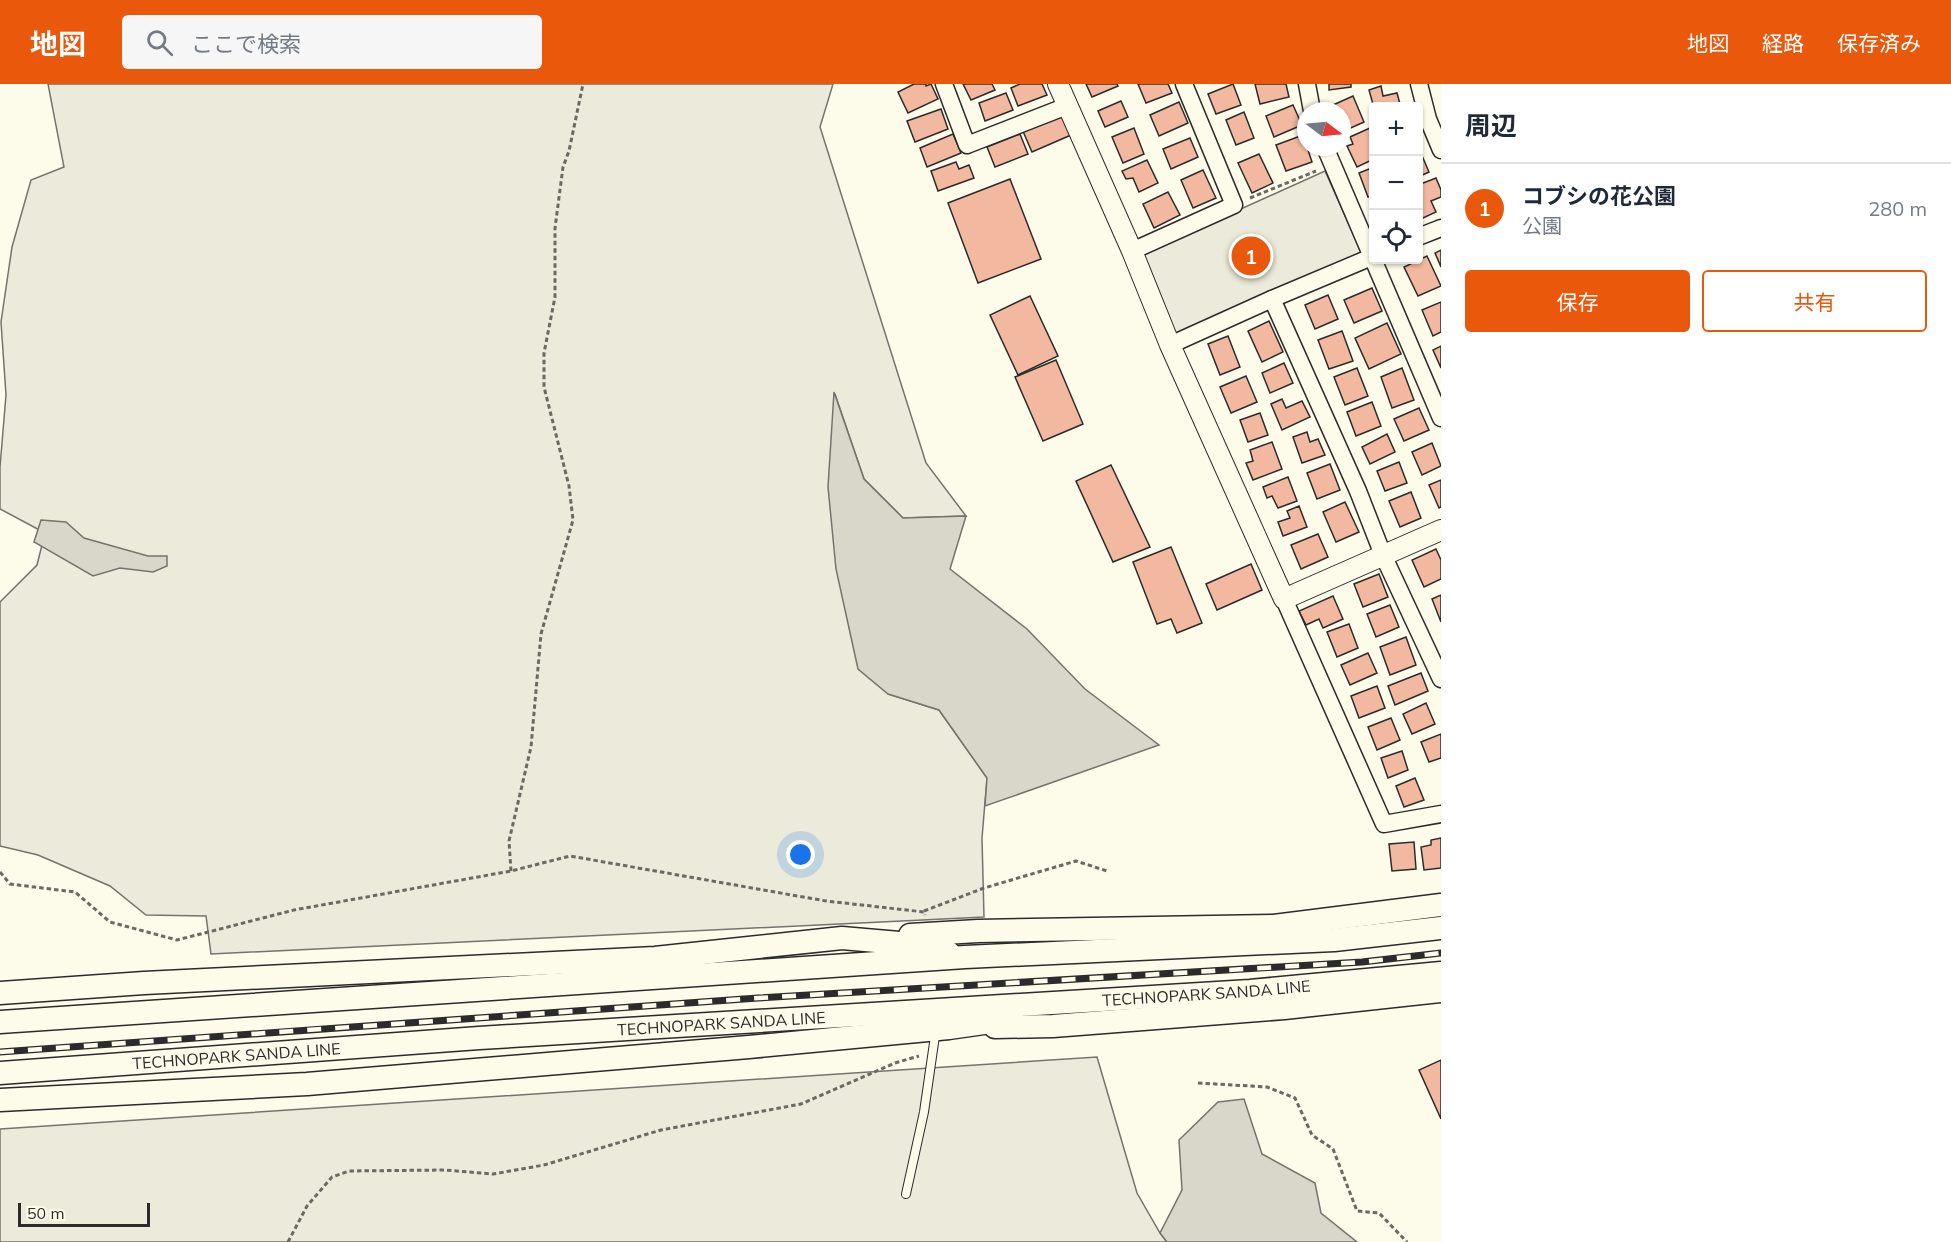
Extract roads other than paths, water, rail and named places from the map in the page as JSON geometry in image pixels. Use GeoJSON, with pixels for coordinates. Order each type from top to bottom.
{"type":"FeatureCollection","features":[{"type":"Feature","properties":{"kind":"main road"},"geometry":{"type":"LineString","coordinates":[[0,993],[144,983],[655,958],[842,938],[1274,926],[1441,905]]}},
{"type":"Feature","properties":{"kind":"main road"},"geometry":{"type":"LineString","coordinates":[[0,1022],[965,957],[1334,940],[1441,928]]}},
{"type":"Feature","properties":{"kind":"main road"},"geometry":{"type":"LineString","coordinates":[[842,938],[922,945],[965,957]]}},
{"type":"Feature","properties":{"kind":"main road","name":"TECHNOPARK SANDA LINE"},"geometry":{"type":"LineString","coordinates":[[0,1073],[479,1038],[1196,994],[1441,973]]}},
{"type":"Feature","properties":{"kind":"main road"},"geometry":{"type":"LineString","coordinates":[[0,1100],[307,1084],[725,1049],[1284,1008],[1441,991]]}},
{"type":"Feature","properties":{"kind":"main road"},"geometry":{"type":"LineString","coordinates":[[940,1035],[1196,994]]}},
{"type":"Feature","properties":{"kind":"street"},"geometry":{"type":"LineString","coordinates":[[944,84],[967,145],[1067,106]]}},
{"type":"Feature","properties":{"kind":"street"},"geometry":{"type":"LineString","coordinates":[[1058,84],[1132,251],[1170,345],[1384,824],[1441,814]]}},
{"type":"Feature","properties":{"kind":"street"},"geometry":{"type":"LineString","coordinates":[[1132,251],[1234,205],[1184,84]]}},
{"type":"Feature","properties":{"kind":"street"},"geometry":{"type":"LineString","coordinates":[[1307,84],[1310,102]]}},
{"type":"Feature","properties":{"kind":"street"},"geometry":{"type":"LineString","coordinates":[[1419,84],[1428,119],[1441,150]]}},
{"type":"Feature","properties":{"kind":"street"},"geometry":{"type":"LineString","coordinates":[[1328,156],[1369,248]]}},
{"type":"Feature","properties":{"kind":"street"},"geometry":{"type":"LineString","coordinates":[[1423,235],[1441,228]]}},
{"type":"Feature","properties":{"kind":"street"},"geometry":{"type":"LineString","coordinates":[[1170,345],[1369,259]]}},
{"type":"Feature","properties":{"kind":"street"},"geometry":{"type":"LineString","coordinates":[[1376,264],[1441,418]]}},
{"type":"Feature","properties":{"kind":"street"},"geometry":{"type":"LineString","coordinates":[[1272,299],[1358,491],[1383,555],[1441,679]]}},
{"type":"Feature","properties":{"kind":"street"},"geometry":{"type":"LineString","coordinates":[[1284,599],[1441,530]]}},
{"type":"Feature","properties":{"kind":"lane"},"geometry":{"type":"LineString","coordinates":[[906,1194],[940,1035]]}},
{"type":"Feature","properties":{"kind":"railway"},"geometry":{"type":"LineString","coordinates":[[0,1052],[758,998],[1362,962],[1441,953]]}},
{"type":"Feature","properties":{"kind":"place","name":"コブシの花公園"},"geometry":{"type":"Point","coordinates":[1251,256]}}]}
